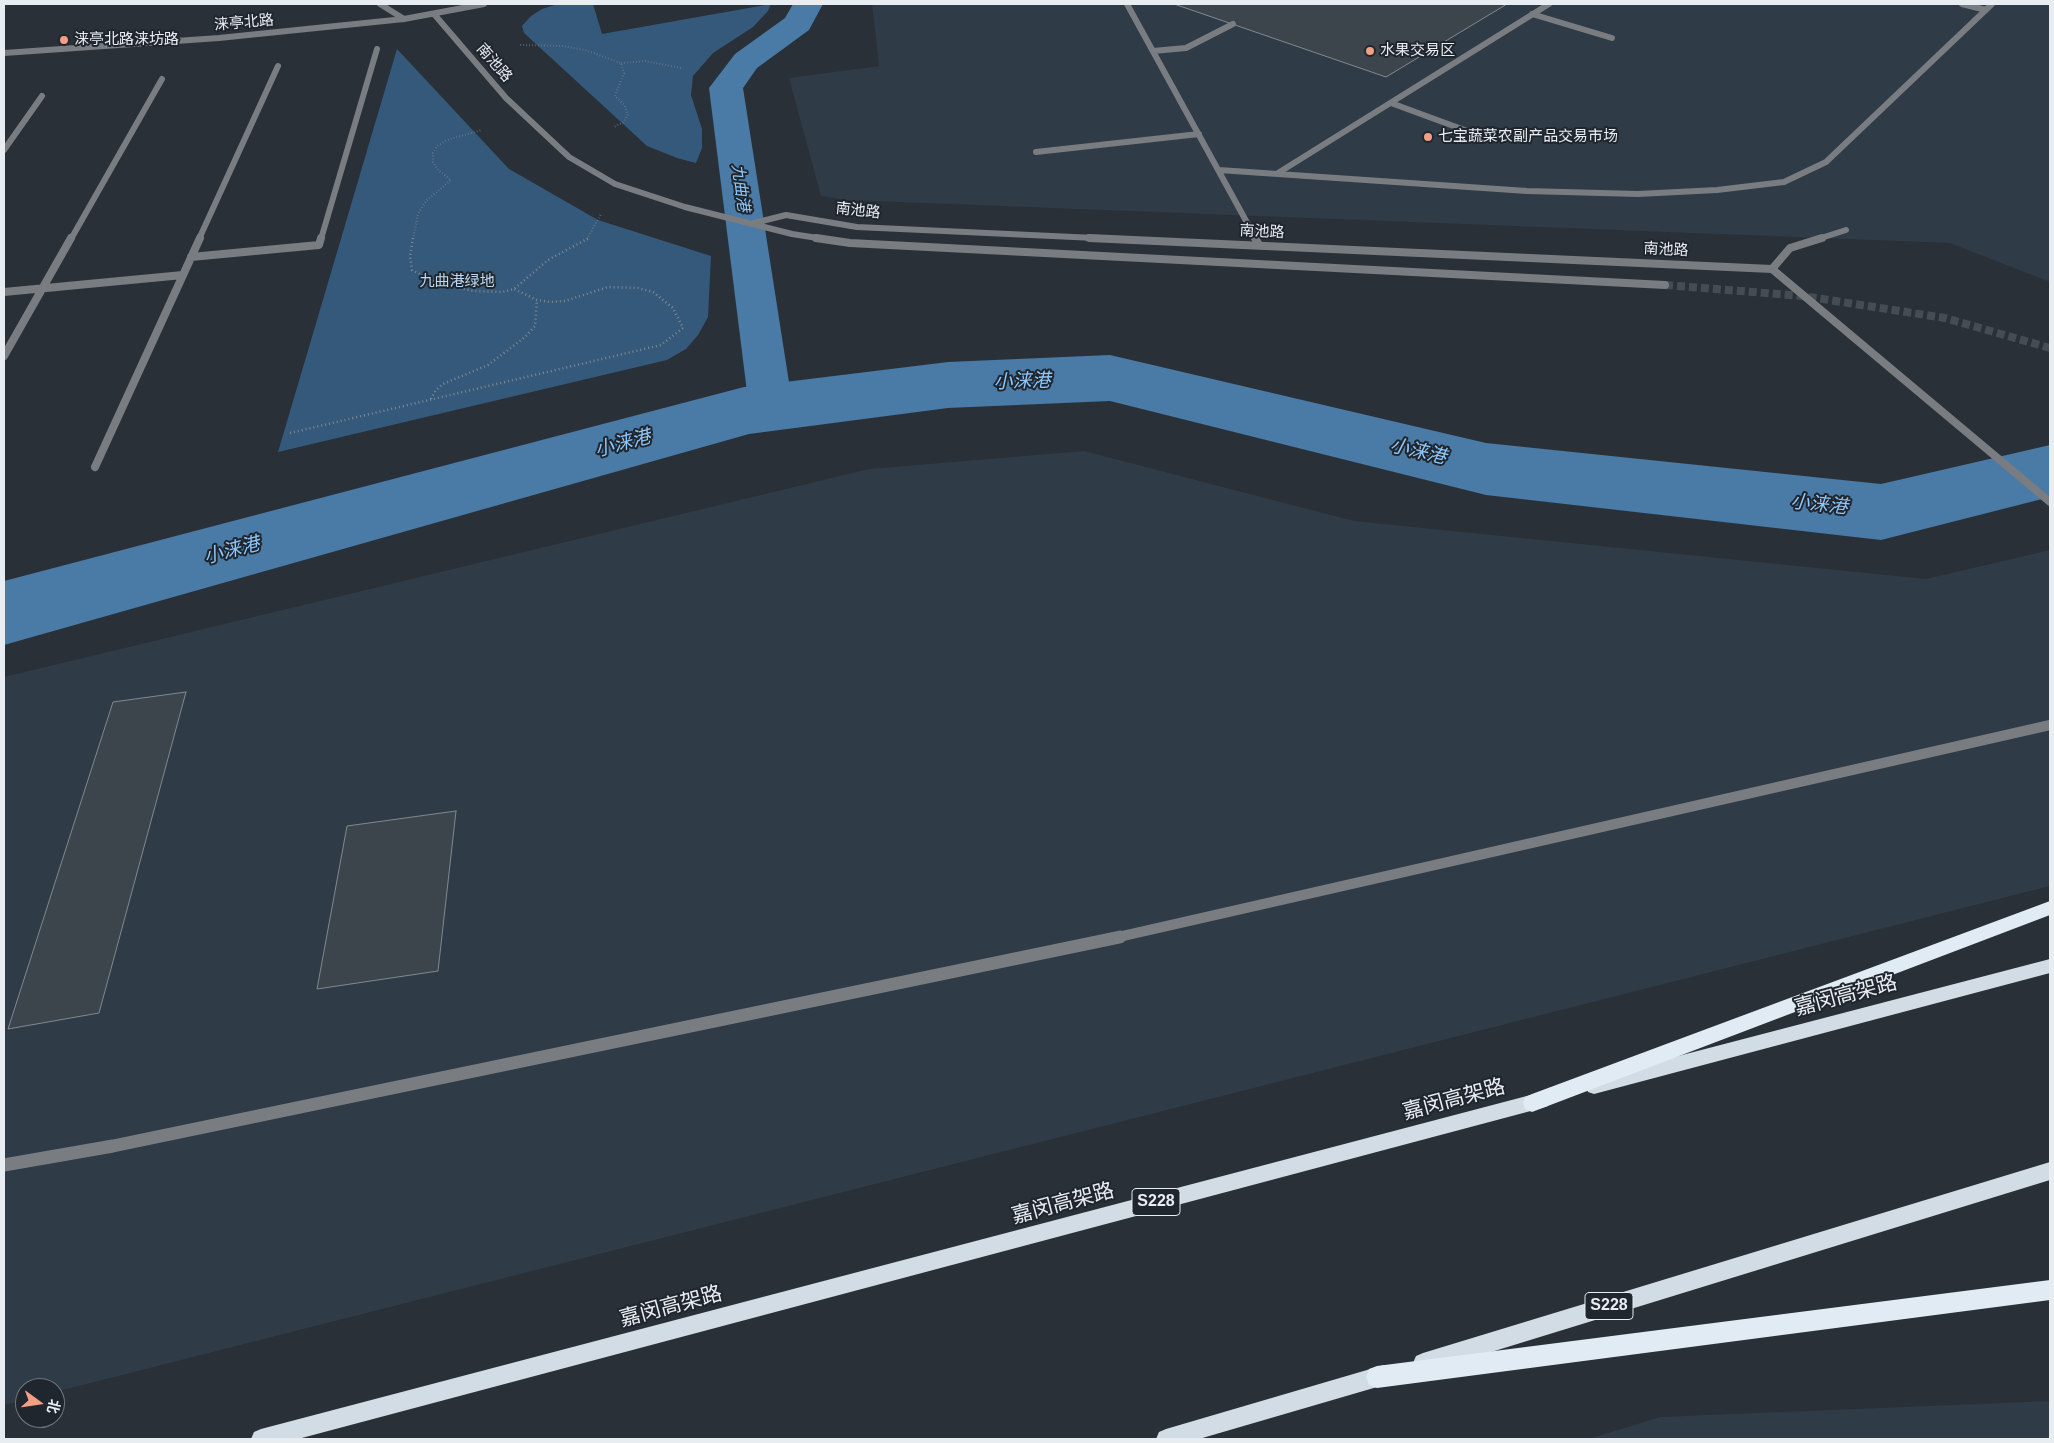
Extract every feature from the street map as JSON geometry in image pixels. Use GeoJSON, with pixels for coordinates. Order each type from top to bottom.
{"type":"FeatureCollection","features":[{"type":"Feature","properties":{"kind":"highway"},"geometry":{"type":"LineString","coordinates":[[1532,1103],[2050,908]]}},
{"type":"Feature","properties":{"kind":"highway","name":"嘉闵高架路"},"geometry":{"type":"LineString","coordinates":[[261,1439],[2050,966]]}},
{"type":"Feature","properties":{"kind":"highway","name":"S228"},"geometry":{"type":"LineString","coordinates":[[1166,1439],[1377,1378],[2050,1171]]}},
{"type":"Feature","properties":{"kind":"highway"},"geometry":{"type":"LineString","coordinates":[[1377,1378],[2050,1290]]}},
{"type":"Feature","properties":{"kind":"street"},"geometry":{"type":"LineString","coordinates":[[380,4],[404,19]]}},
{"type":"Feature","properties":{"kind":"street","name":"涞亭北路"},"geometry":{"type":"LineString","coordinates":[[4,53],[218,38],[404,19],[484,4]]}},
{"type":"Feature","properties":{"kind":"street"},"geometry":{"type":"LineString","coordinates":[[1127,4],[1259,245]]}},
{"type":"Feature","properties":{"kind":"street"},"geometry":{"type":"LineString","coordinates":[[1278,174],[1549,4]]}},
{"type":"Feature","properties":{"kind":"street"},"geometry":{"type":"LineString","coordinates":[[1962,4],[1986,10]]}},
{"type":"Feature","properties":{"kind":"street"},"geometry":{"type":"LineString","coordinates":[[1219,170],[1527,191],[1638,194],[1717,190],[1784,182],[1826,162],[1992,4]]}},
{"type":"Feature","properties":{"kind":"street","name":"南池路"},"geometry":{"type":"LineString","coordinates":[[434,14],[506,98],[569,157],[615,184],[685,207],[792,234],[850,243],[1665,285]]}},
{"type":"Feature","properties":{"kind":"street"},"geometry":{"type":"LineString","coordinates":[[1532,14],[1612,38]]}},
{"type":"Feature","properties":{"kind":"street"},"geometry":{"type":"LineString","coordinates":[[1153,51],[1186,48],[1233,24]]}},
{"type":"Feature","properties":{"kind":"street"},"geometry":{"type":"LineString","coordinates":[[191,257],[319,244],[378,49]]}},
{"type":"Feature","properties":{"kind":"street"},"geometry":{"type":"LineString","coordinates":[[95,467],[278,66]]}},
{"type":"Feature","properties":{"kind":"street"},"geometry":{"type":"LineString","coordinates":[[4,356],[162,79]]}},
{"type":"Feature","properties":{"kind":"street"},"geometry":{"type":"LineString","coordinates":[[4,150],[42,96]]}},
{"type":"Feature","properties":{"kind":"street"},"geometry":{"type":"LineString","coordinates":[[1391,103],[1478,135]]}},
{"type":"Feature","properties":{"kind":"street"},"geometry":{"type":"LineString","coordinates":[[1036,152],[1199,134]]}},
{"type":"Feature","properties":{"kind":"street","name":"南池路"},"geometry":{"type":"LineString","coordinates":[[752,224],[786,215],[857,227],[1772,269]]}},
{"type":"Feature","properties":{"kind":"street"},"geometry":{"type":"LineString","coordinates":[[1846,230],[1790,248],[1772,269],[2050,502]]}},
{"type":"Feature","properties":{"kind":"street"},"geometry":{"type":"LineString","coordinates":[[4,292],[183,275]]}},
{"type":"Feature","properties":{"kind":"street"},"geometry":{"type":"LineString","coordinates":[[4,1165],[113,1146],[1159,930],[2050,725]]}},
{"type":"Feature","properties":{"kind":"path"},"geometry":{"type":"LineString","coordinates":[[520,45],[554,46],[585,50],[622,63],[645,61],[680,68]]}},
{"type":"Feature","properties":{"kind":"path"},"geometry":{"type":"LineString","coordinates":[[614,127],[624,122],[628,114],[624,105],[615,96],[616,88],[624,73],[622,63]]}},
{"type":"Feature","properties":{"kind":"path"},"geometry":{"type":"LineString","coordinates":[[482,130],[448,140],[437,146],[434,162],[438,170],[451,180],[426,201],[418,214],[410,256],[412,270],[441,285],[474,291],[502,292],[514,289],[548,260],[589,238],[603,209]]}},
{"type":"Feature","properties":{"kind":"path"},"geometry":{"type":"LineString","coordinates":[[290,434],[661,346],[683,328],[673,308],[653,292],[638,288],[608,288],[565,301],[537,300],[514,289]]}},
{"type":"Feature","properties":{"kind":"path"},"geometry":{"type":"LineString","coordinates":[[431,400],[436,390],[443,384],[488,365],[526,337],[535,326],[537,300]]}},
{"type":"Feature","properties":{"kind":"shaded area","name":"七宝蔬菜农副产品交易市场"},"geometry":{"type":"Polygon","coordinates":[[[872,4],[2050,4],[2050,282],[1950,243],[847,200],[821,196],[789,78],[879,66],[872,4]]]}},
{"type":"Feature","properties":{"kind":"shaded area"},"geometry":{"type":"Polygon","coordinates":[[[1084,451],[1354,521],[1926,579],[2050,550],[2050,886],[65,1389],[65,1378],[15,1378],[15,1402],[4,1405],[4,677],[869,469],[1084,451]]]}},
{"type":"Feature","properties":{"kind":"shaded area"},"geometry":{"type":"Polygon","coordinates":[[[2050,1401],[2050,1439],[1589,1439],[1660,1417],[2050,1401]]]}},
{"type":"Feature","properties":{"kind":"green space"},"geometry":{"type":"Polygon","coordinates":[[[558,4],[593,4],[602,34],[771,4],[768,11],[753,27],[713,53],[693,76],[691,95],[702,129],[702,148],[696,163],[677,158],[647,146],[524,33],[522,26],[531,16],[542,9],[558,4]]]}},
{"type":"Feature","properties":{"kind":"green space","name":"九曲港绿地"},"geometry":{"type":"Polygon","coordinates":[[[397,49],[509,169],[598,220],[711,256],[708,317],[698,335],[686,349],[667,360],[278,452],[397,49]]]}},
{"type":"Feature","properties":{"kind":"building","name":"水果交易区"},"geometry":{"type":"Polygon","coordinates":[[[1174,4],[1507,4],[1386,77],[1174,4]]]}},
{"type":"Feature","properties":{"kind":"building"},"geometry":{"type":"Polygon","coordinates":[[[186,692],[99,1013],[8,1029],[113,702],[186,692]]]}},
{"type":"Feature","properties":{"kind":"building"},"geometry":{"type":"Polygon","coordinates":[[[456,811],[438,971],[317,989],[347,826],[456,811]]]}},
{"type":"Feature","properties":{"kind":"waterway","name":"九曲港"},"geometry":{"type":"LineString","coordinates":[[771,408],[726,88],[746,61],[798,23],[808,4]]}},
{"type":"Feature","properties":{"kind":"waterway","name":"小涞港"},"geometry":{"type":"LineString","coordinates":[[4,613],[744,411],[948,385],[1110,378],[1486,469],[1881,512],[2050,471]]}},
{"type":"Feature","properties":{"kind":"tunnel"},"geometry":{"type":"LineString","coordinates":[[1665,285],[1803,296],[1945,318],[2050,348]]}},
{"type":"Feature","properties":{"kind":"place","name":"涞亭北路涞坊路"},"geometry":{"type":"Point","coordinates":[64,40]}},
{"type":"Feature","properties":{"kind":"place","name":"水果交易区"},"geometry":{"type":"Point","coordinates":[1370,51]}},
{"type":"Feature","properties":{"kind":"place","name":"七宝蔬菜农副产品交易市场"},"geometry":{"type":"Point","coordinates":[1428,137]}}]}
